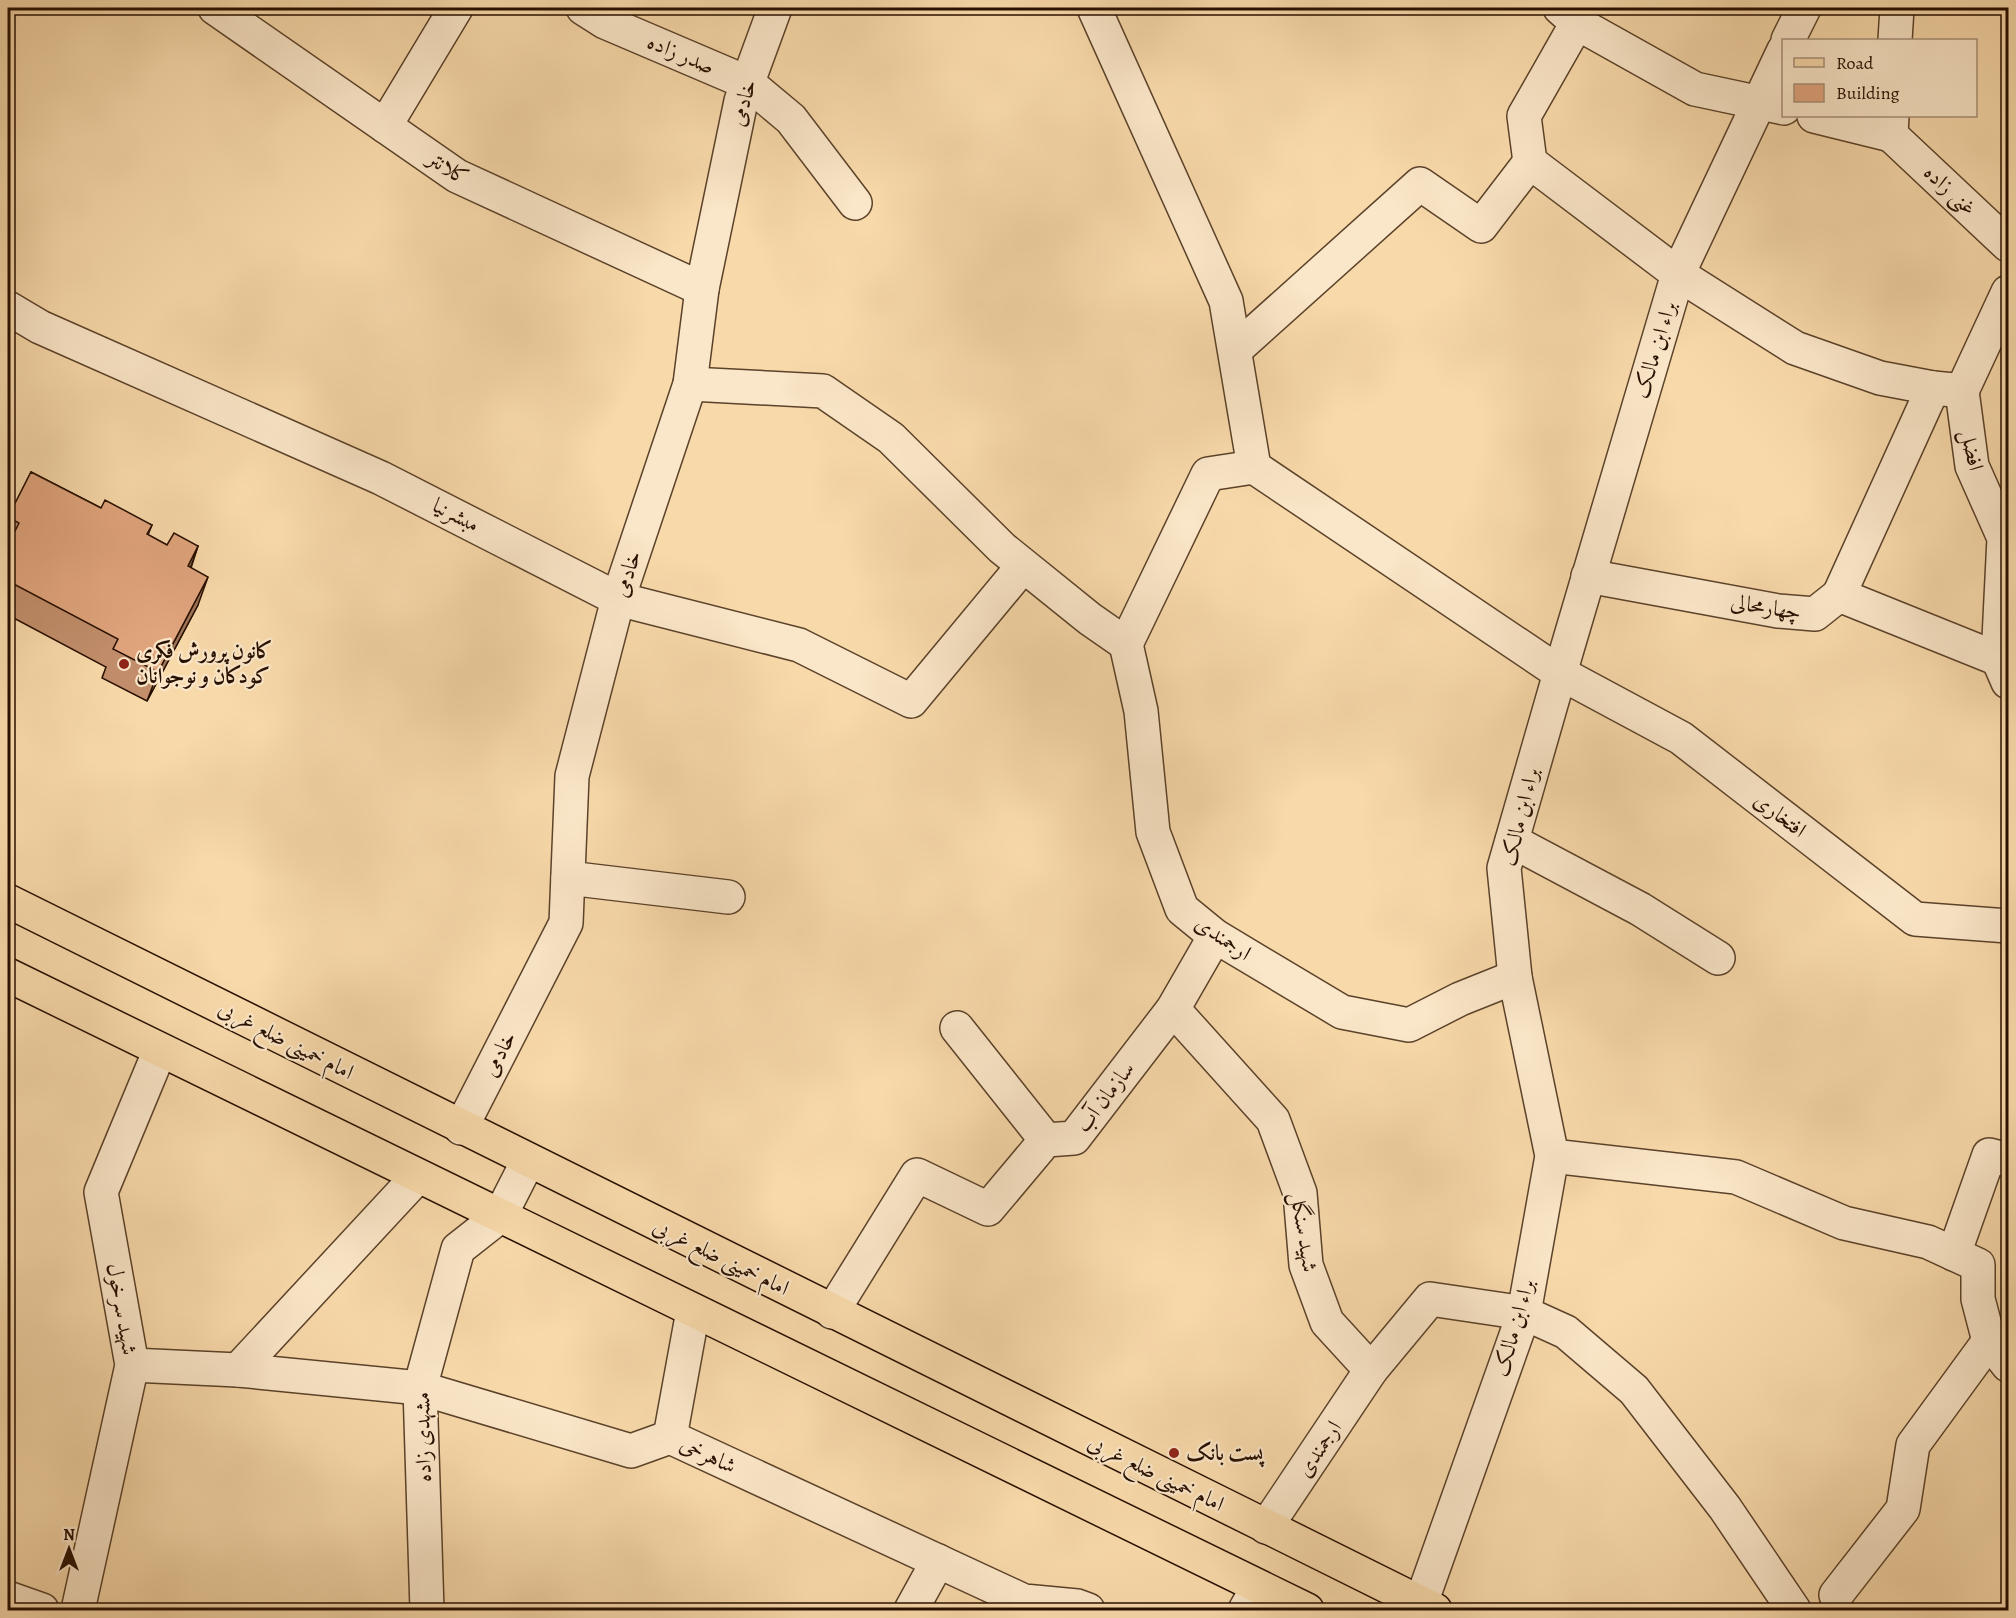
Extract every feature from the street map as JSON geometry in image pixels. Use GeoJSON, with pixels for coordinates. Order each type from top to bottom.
{"type":"FeatureCollection","features":[{"type":"Feature","properties":{"kind":"main road","name":"امام خمینی ضلع غربی"},"geometry":{"type":"LineString","coordinates":[[8,902],[1428,1607]]}},
{"type":"Feature","properties":{"kind":"main road"},"geometry":{"type":"LineString","coordinates":[[8,975],[693,1311],[1251,1599],[1307,1611]]}},
{"type":"Feature","properties":{"kind":"street","name":"کلانتر"},"geometry":{"type":"LineString","coordinates":[[215,8],[457,176],[702,289]]}},
{"type":"Feature","properties":{"kind":"street"},"geometry":{"type":"LineString","coordinates":[[385,126],[456,8]]}},
{"type":"Feature","properties":{"kind":"street","name":"صدر زاده"},"geometry":{"type":"LineString","coordinates":[[583,8],[605,22],[748,83],[792,119],[855,203]]}},
{"type":"Feature","properties":{"kind":"street","name":"خادمی"},"geometry":{"type":"LineString","coordinates":[[461,1128],[566,923],[572,776],[618,599],[690,384],[702,289],[741,101],[775,8]]}},
{"type":"Feature","properties":{"kind":"street"},"geometry":{"type":"LineString","coordinates":[[690,384],[823,392],[891,438],[1002,548],[1090,619],[1126,644],[1208,474],[1254,467],[1226,301],[1094,8]]}},
{"type":"Feature","properties":{"kind":"street"},"geometry":{"type":"LineString","coordinates":[[1788,39],[1804,8]]}},
{"type":"Feature","properties":{"kind":"street"},"geometry":{"type":"LineString","coordinates":[[1895,39],[1896,8]]}},
{"type":"Feature","properties":{"kind":"street"},"geometry":{"type":"LineString","coordinates":[[1235,350],[1420,184],[1481,226],[1530,162],[1524,116],[1568,15],[1695,89],[1771,105]]}},
{"type":"Feature","properties":{"kind":"street","name":"براء ابن مالک"},"geometry":{"type":"LineString","coordinates":[[1428,1607],[1524,1313],[1552,1156],[1515,977],[1504,868],[1678,274],[1771,105],[1782,58]]}},
{"type":"Feature","properties":{"kind":"street"},"geometry":{"type":"LineString","coordinates":[[1823,117],[1891,125]]}},
{"type":"Feature","properties":{"kind":"street","name":"غنی زاده"},"geometry":{"type":"LineString","coordinates":[[1891,125],[2008,245]]}},
{"type":"Feature","properties":{"kind":"street"},"geometry":{"type":"LineString","coordinates":[[1530,162],[1678,274],[1795,348],[1880,378],[1947,389]]}},
{"type":"Feature","properties":{"kind":"street"},"geometry":{"type":"LineString","coordinates":[[2003,671],[1839,595],[1947,389],[2008,292]]}},
{"type":"Feature","properties":{"kind":"street","name":"مبشرنیا"},"geometry":{"type":"LineString","coordinates":[[8,310],[40,327],[381,478],[618,599],[799,645],[911,701],[1023,566]]}},
{"type":"Feature","properties":{"kind":"street","name":"افضل"},"geometry":{"type":"LineString","coordinates":[[1947,389],[1972,466],[2006,537],[2003,671]]}},
{"type":"Feature","properties":{"kind":"street","name":"افتخاری"},"geometry":{"type":"LineString","coordinates":[[1254,467],[1560,673],[1682,738],[1915,919],[2008,926]]}},
{"type":"Feature","properties":{"kind":"street","name":"چهارمحالی"},"geometry":{"type":"LineString","coordinates":[[1588,576],[1778,611],[1815,614],[1839,595]]}},
{"type":"Feature","properties":{"kind":"street","name":"ارجمندی"},"geometry":{"type":"LineString","coordinates":[[1126,644],[1141,711],[1153,832],[1182,909],[1215,936],[1342,1012],[1409,1025],[1460,999],[1515,977]]}},
{"type":"Feature","properties":{"kind":"street"},"geometry":{"type":"LineString","coordinates":[[1512,841],[1640,909],[1718,958]]}},
{"type":"Feature","properties":{"kind":"street"},"geometry":{"type":"LineString","coordinates":[[568,878],[728,897]]}},
{"type":"Feature","properties":{"kind":"street","name":"سازمان آب"},"geometry":{"type":"LineString","coordinates":[[832,1312],[917,1175],[988,1209],[1046,1140],[1074,1138],[1173,1009],[1215,936]]}},
{"type":"Feature","properties":{"kind":"street","name":"شهید سنگل"},"geometry":{"type":"LineString","coordinates":[[1173,1009],[1273,1120],[1300,1193],[1306,1265],[1327,1322],[1371,1370]]}},
{"type":"Feature","properties":{"kind":"street"},"geometry":{"type":"LineString","coordinates":[[957,1028],[1046,1140]]}},
{"type":"Feature","properties":{"kind":"street","name":"شهید سرخول"},"geometry":{"type":"LineString","coordinates":[[78,1611],[132,1365],[101,1192],[160,1050]]}},
{"type":"Feature","properties":{"kind":"street"},"geometry":{"type":"LineString","coordinates":[[1954,1254],[1989,1155],[2008,1160]]}},
{"type":"Feature","properties":{"kind":"street"},"geometry":{"type":"LineString","coordinates":[[1552,1156],[1736,1177],[1844,1223],[1928,1242],[1978,1266],[1978,1299],[1999,1353],[1913,1445],[1902,1509],[1837,1605]]}},
{"type":"Feature","properties":{"kind":"street"},"geometry":{"type":"LineString","coordinates":[[501,1216],[528,1161]]}},
{"type":"Feature","properties":{"kind":"street"},"geometry":{"type":"LineString","coordinates":[[238,1370],[418,1176]]}},
{"type":"Feature","properties":{"kind":"street","name":"مشهدی زاده"},"geometry":{"type":"LineString","coordinates":[[427,1611],[420,1388],[458,1249],[501,1216]]}},
{"type":"Feature","properties":{"kind":"street","name":"ارجمندی"},"geometry":{"type":"LineString","coordinates":[[1266,1527],[1371,1370],[1430,1299],[1524,1313]]}},
{"type":"Feature","properties":{"kind":"street"},"geometry":{"type":"LineString","coordinates":[[670,1437],[693,1311]]}},
{"type":"Feature","properties":{"kind":"street"},"geometry":{"type":"LineString","coordinates":[[1524,1313],[1566,1332],[1634,1390],[1725,1509],[1794,1611]]}},
{"type":"Feature","properties":{"kind":"street","name":"شاهرخی"},"geometry":{"type":"LineString","coordinates":[[132,1365],[238,1370],[420,1388],[631,1451],[670,1437],[1024,1601],[1077,1606],[1088,1611]]}},
{"type":"Feature","properties":{"kind":"street"},"geometry":{"type":"LineString","coordinates":[[911,1611],[938,1562]]}},
{"type":"Feature","properties":{"kind":"street"},"geometry":{"type":"LineString","coordinates":[[8,1598],[42,1611]]}},
{"type":"Feature","properties":{"kind":"building"},"geometry":{"type":"Polygon","coordinates":[[[31,472],[101,508],[105,500],[152,525],[147,534],[167,545],[174,533],[198,546],[188,566],[208,577],[158,672],[113,649],[118,639],[8,581],[8,559],[12,550],[8,545],[19,523],[8,517],[31,472]]]}},
{"type":"Feature","properties":{"kind":"place","name":"کانون پرورش فکری کودکان و نوجوانان"},"geometry":{"type":"Point","coordinates":[124,664]}},
{"type":"Feature","properties":{"kind":"place","name":"پست بانک"},"geometry":{"type":"Point","coordinates":[1174,1453]}}]}
